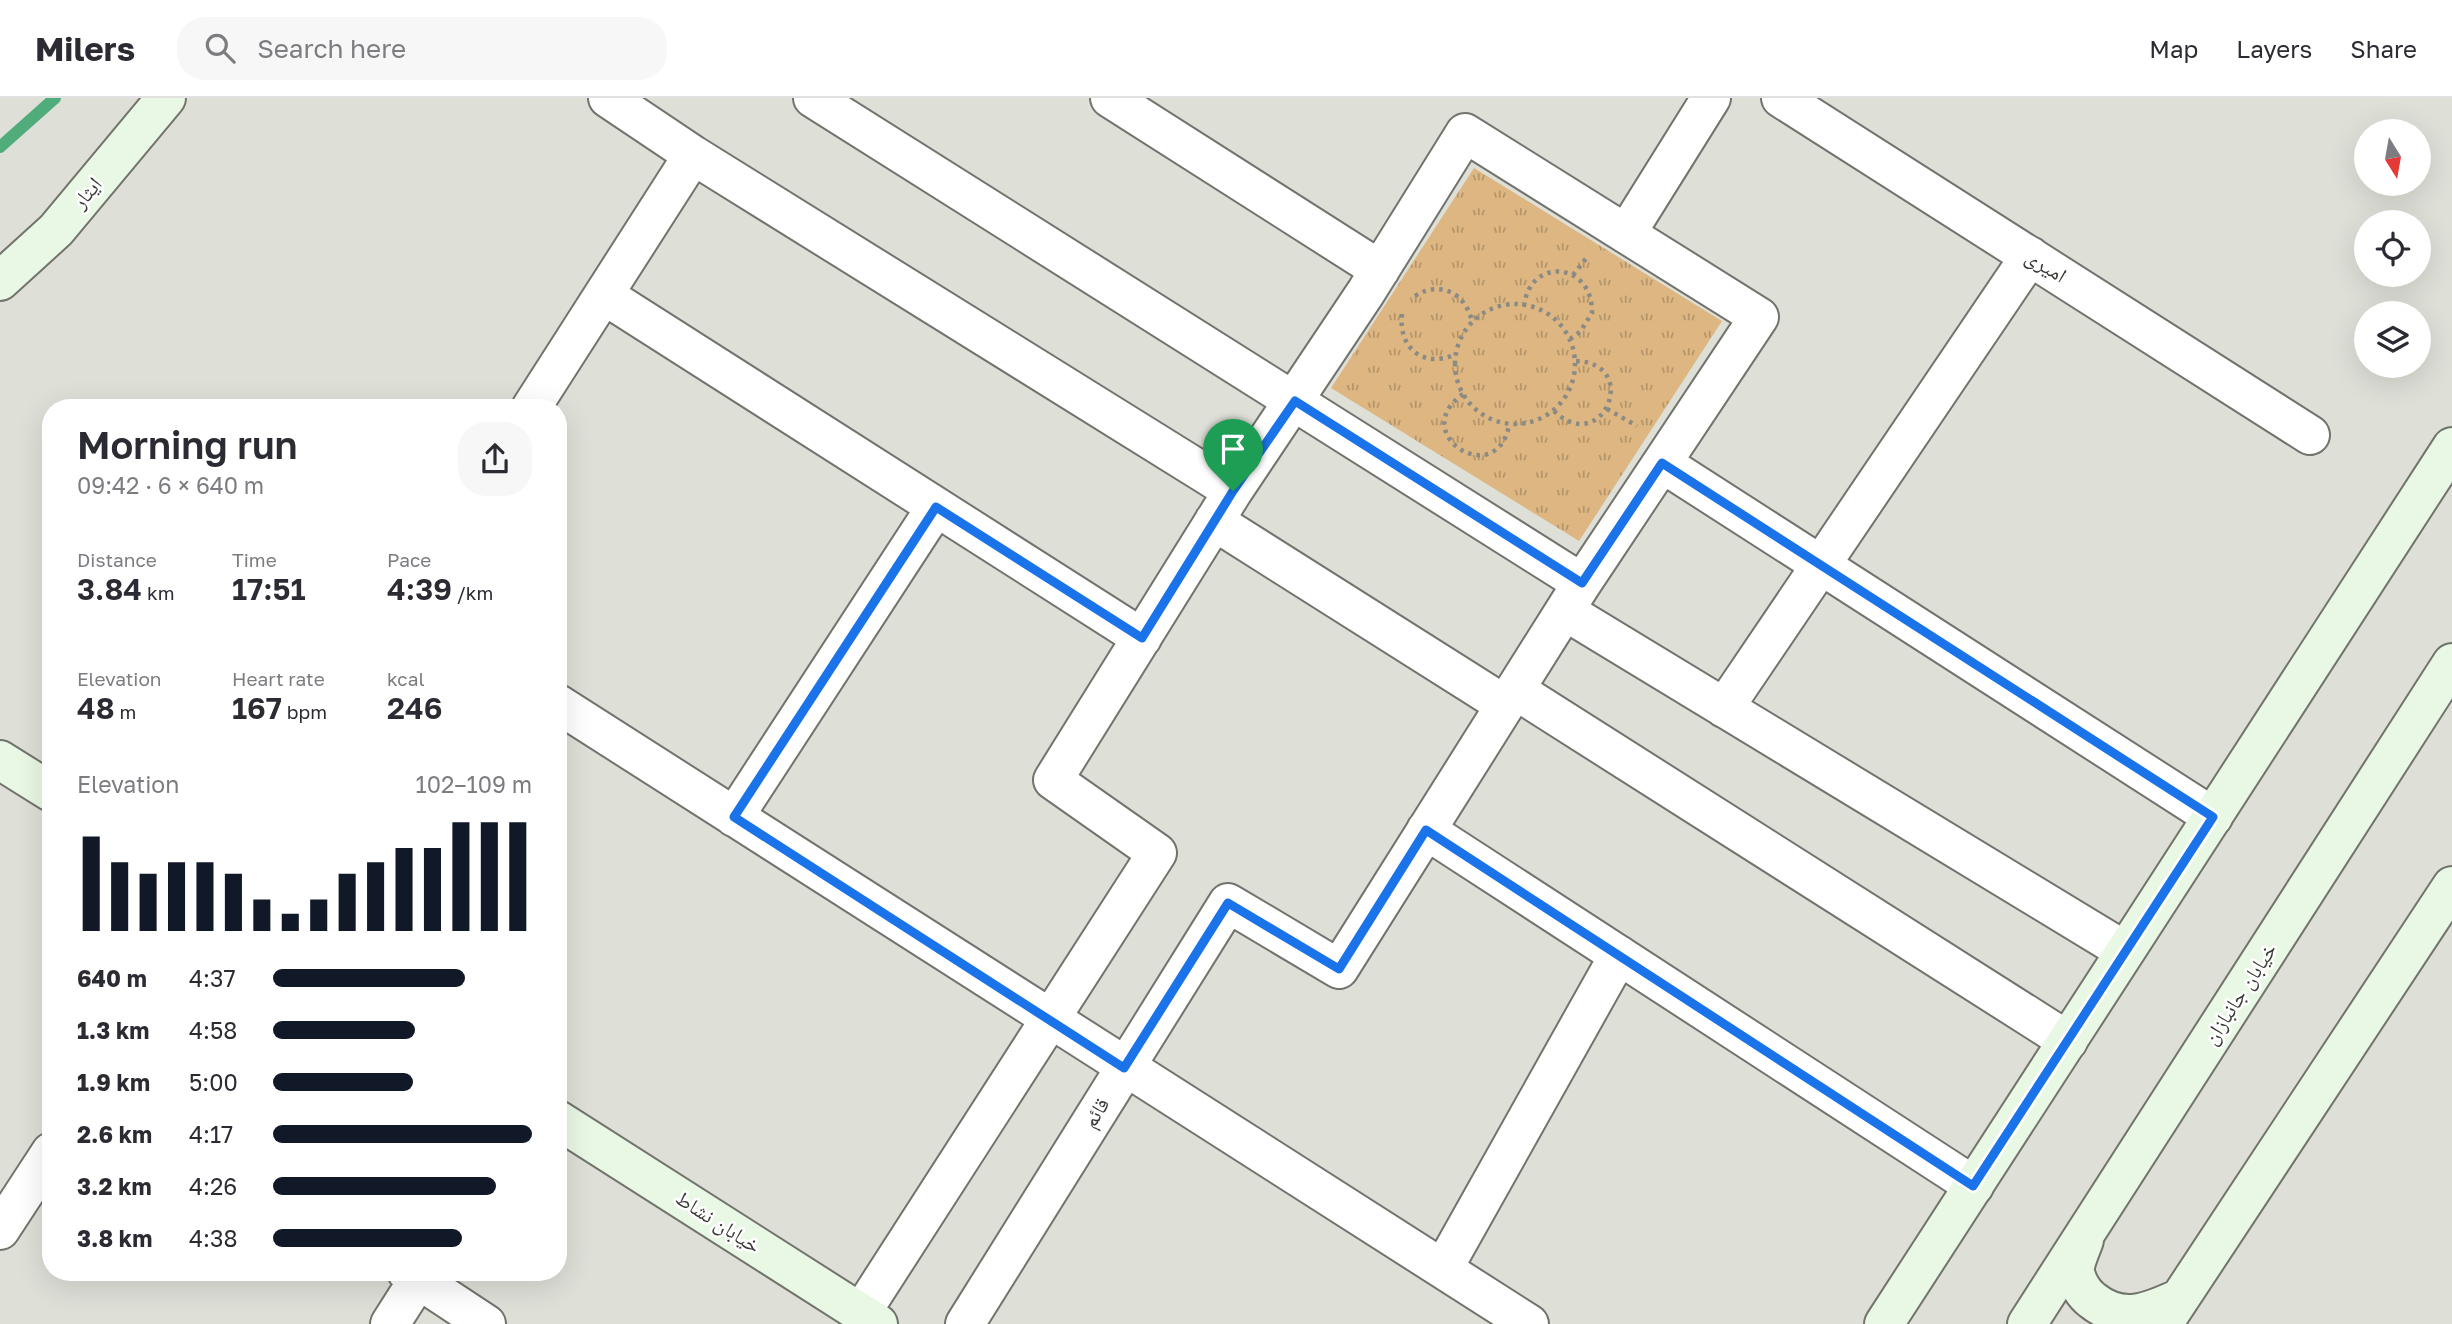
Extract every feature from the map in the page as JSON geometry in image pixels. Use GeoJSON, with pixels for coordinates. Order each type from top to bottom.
{"type":"FeatureCollection","features":[{"type":"Feature","properties":{"kind":"street","name":"ایثار"},"geometry":{"type":"LineString","coordinates":[[0,281],[56,230],[166,98]]}},
{"type":"Feature","properties":{"kind":"street"},"geometry":{"type":"LineString","coordinates":[[607,98],[1511,698],[2068,1041]]}},
{"type":"Feature","properties":{"kind":"street"},"geometry":{"type":"LineString","coordinates":[[813,98],[1295,401],[1573,597],[1724,708],[2125,951]]}},
{"type":"Feature","properties":{"kind":"street"},"geometry":{"type":"LineString","coordinates":[[1110,98],[1380,270]]}},
{"type":"Feature","properties":{"kind":"street"},"geometry":{"type":"LineString","coordinates":[[1626,234],[1712,98]]}},
{"type":"Feature","properties":{"kind":"street","name":"امیری"},"geometry":{"type":"LineString","coordinates":[[1782,98],[2310,435]]}},
{"type":"Feature","properties":{"kind":"street"},"geometry":{"type":"LineString","coordinates":[[869,1319],[1050,1020],[1157,853],[1053,780],[1223,506],[1380,270],[1465,133],[1759,317],[1573,597],[1426,830],[1973,1186]]}},
{"type":"Feature","properties":{"kind":"street"},"geometry":{"type":"LineString","coordinates":[[537,399],[693,155]]}},
{"type":"Feature","properties":{"kind":"street"},"geometry":{"type":"LineString","coordinates":[[1724,708],[2030,256]]}},
{"type":"Feature","properties":{"kind":"street"},"geometry":{"type":"LineString","coordinates":[[604,295],[1142,638]]}},
{"type":"Feature","properties":{"kind":"street"},"geometry":{"type":"LineString","coordinates":[[1884,1324],[2452,447]]}},
{"type":"Feature","properties":{"kind":"street"},"geometry":{"type":"LineString","coordinates":[[1662,463],[2213,817]]}},
{"type":"Feature","properties":{"kind":"street"},"geometry":{"type":"LineString","coordinates":[[734,817],[936,507]]}},
{"type":"Feature","properties":{"kind":"street","name":"خیابان جانبازان"},"geometry":{"type":"LineString","coordinates":[[2027,1324],[2084,1240],[2452,663]]}},
{"type":"Feature","properties":{"kind":"street"},"geometry":{"type":"LineString","coordinates":[[567,710],[1124,1068],[1444,1267],[1529,1324]]}},
{"type":"Feature","properties":{"kind":"street"},"geometry":{"type":"LineString","coordinates":[[0,760],[42,786]]}},
{"type":"Feature","properties":{"kind":"street","name":"قائم"},"geometry":{"type":"LineString","coordinates":[[965,1324],[1228,903],[1339,969],[1426,830]]}},
{"type":"Feature","properties":{"kind":"street"},"geometry":{"type":"LineString","coordinates":[[2084,1240],[2075,1271],[2084,1294],[2106,1311],[2129,1315],[2171,1311],[2452,886]]}},
{"type":"Feature","properties":{"kind":"street"},"geometry":{"type":"LineString","coordinates":[[1444,1267],[1619,955]]}},
{"type":"Feature","properties":{"kind":"street","name":"خیابان نشاط"},"geometry":{"type":"LineString","coordinates":[[567,1126],[869,1319]]}},
{"type":"Feature","properties":{"kind":"street"},"geometry":{"type":"LineString","coordinates":[[0,1230],[42,1166]]}},
{"type":"Feature","properties":{"kind":"street"},"geometry":{"type":"LineString","coordinates":[[390,1324],[413,1281]]}},
{"type":"Feature","properties":{"kind":"street"},"geometry":{"type":"LineString","coordinates":[[425,1281],[486,1324]]}},
{"type":"Feature","properties":{"kind":"path"},"geometry":{"type":"LineString","coordinates":[[1524,306],[1525,294],[1539,276],[1562,271],[1583,281],[1589,290],[1592,313],[1580,332],[1570,338]]}},
{"type":"Feature","properties":{"kind":"path"},"geometry":{"type":"LineString","coordinates":[[1455,355],[1441,361],[1418,356],[1409,348],[1403,337],[1402,314],[1416,295],[1440,289],[1462,299],[1469,308],[1472,322]]}},
{"type":"Feature","properties":{"kind":"path"},"geometry":{"type":"LineString","coordinates":[[1518,303],[1524,306],[1538,308],[1556,319],[1570,338],[1575,376],[1568,395],[1554,411],[1536,421],[1509,424],[1480,414],[1463,394],[1457,383],[1455,355],[1461,337],[1472,322],[1497,306],[1518,303]]}},
{"type":"Feature","properties":{"kind":"path"},"geometry":{"type":"LineString","coordinates":[[1554,411],[1571,423],[1581,425],[1600,417],[1607,409],[1611,399],[1609,379],[1595,365],[1575,361]]}},
{"type":"Feature","properties":{"kind":"path"},"geometry":{"type":"LineString","coordinates":[[1463,394],[1455,400],[1445,419],[1445,429],[1455,447],[1474,455],[1485,455],[1502,443],[1509,424]]}},
{"type":"Feature","properties":{"kind":"green space"},"geometry":{"type":"Polygon","coordinates":[[[1474,168],[1722,321],[1579,541],[1331,388],[1474,168]]]}},
{"type":"Feature","properties":{"kind":"waterway"},"geometry":{"type":"LineString","coordinates":[[0,147],[55,98]]}},
{"type":"Feature","properties":{"kind":"route"},"geometry":{"type":"LineString","coordinates":[[1295,401],[1582,583],[1662,463],[2213,817],[1973,1186],[1426,830],[1339,969],[1228,903],[1124,1068],[734,817],[936,507],[1142,638],[1233,491],[1295,401]]}}]}
